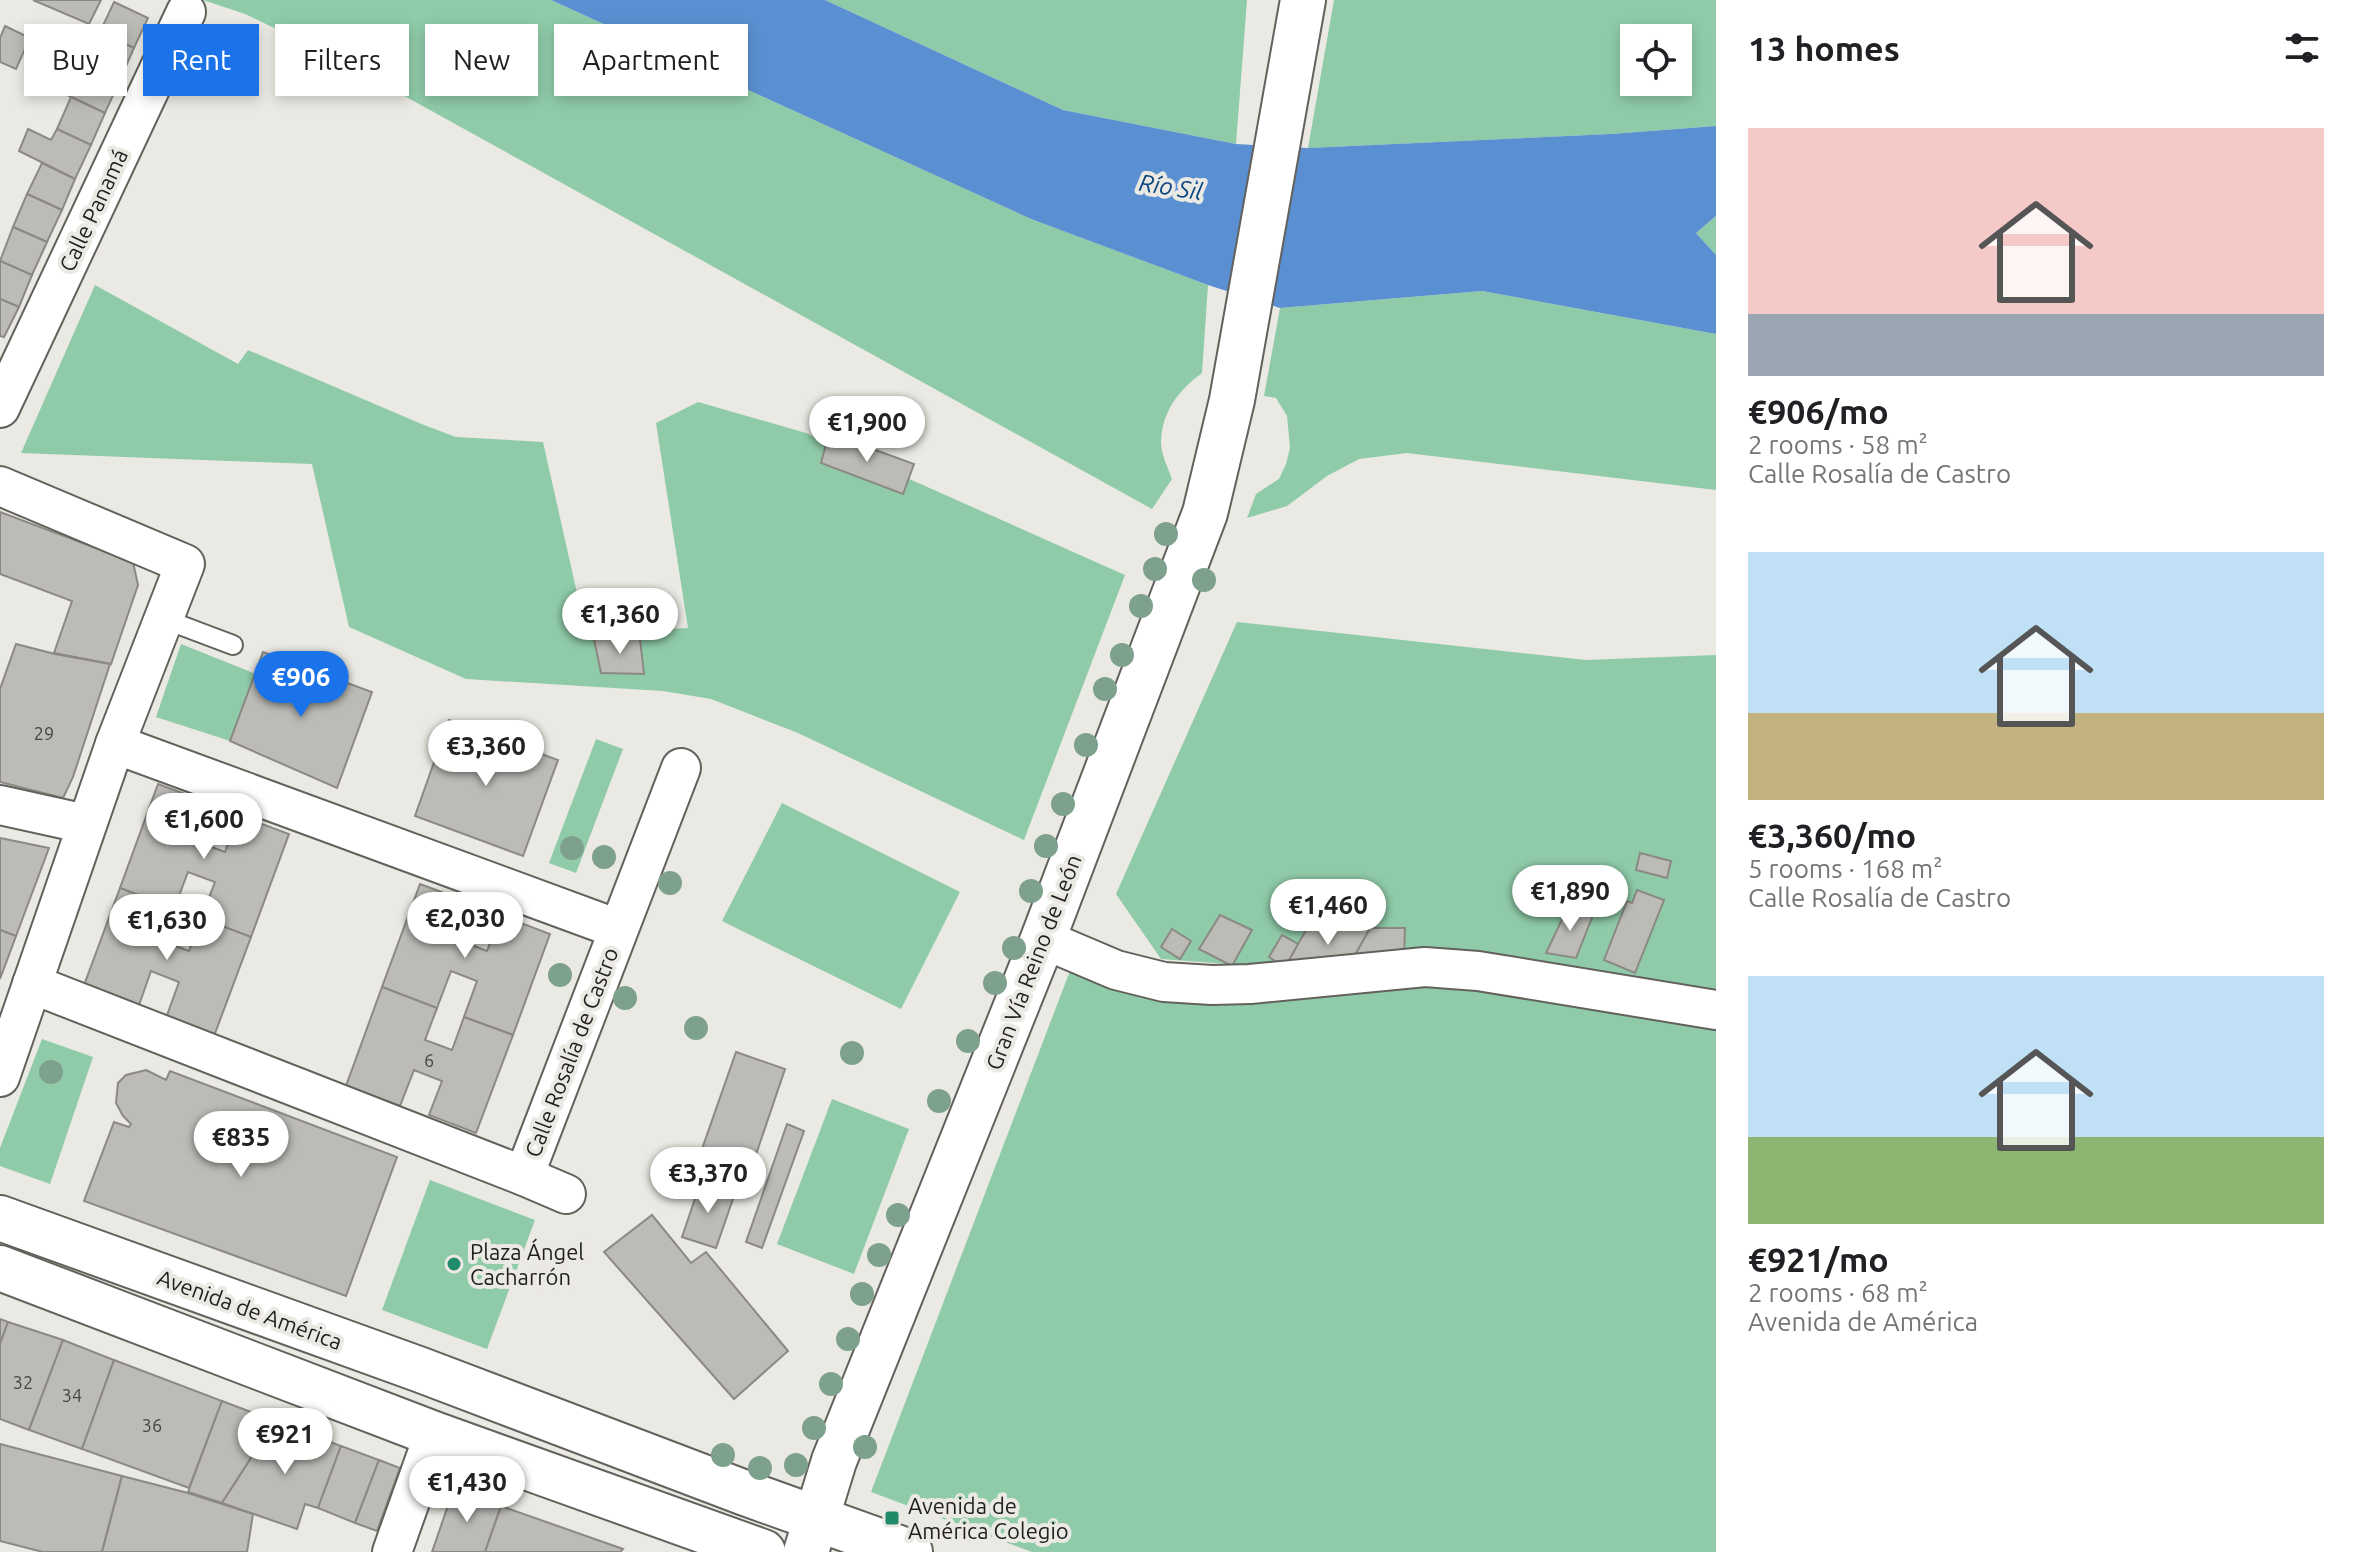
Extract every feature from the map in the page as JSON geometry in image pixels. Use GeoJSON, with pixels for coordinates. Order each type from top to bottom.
{"type":"FeatureCollection","features":[{"type":"Feature","properties":{"kind":"street","name":"Gran Vía Reino de León"},"geometry":{"type":"LineString","coordinates":[[810,1536],[834,1461],[1043,939],[1205,513],[1232,400],[1302,5]]}},
{"type":"Feature","properties":{"kind":"street","name":"Calle Panamá"},"geometry":{"type":"LineString","coordinates":[[0,408],[186,12]]}},
{"type":"Feature","properties":{"kind":"street"},"geometry":{"type":"LineString","coordinates":[[0,486],[185,564],[86,824],[0,1077]]}},
{"type":"Feature","properties":{"kind":"street","name":"Calle Rosalía de Castro"},"geometry":{"type":"LineString","coordinates":[[115,744],[618,929]]}},
{"type":"Feature","properties":{"kind":"street","name":"Calle Rosalía de Castro"},"geometry":{"type":"LineString","coordinates":[[524,1176],[681,768]]}},
{"type":"Feature","properties":{"kind":"street"},"geometry":{"type":"LineString","coordinates":[[0,805],[86,824]]}},
{"type":"Feature","properties":{"kind":"street"},"geometry":{"type":"LineString","coordinates":[[1043,939],[1116,970],[1164,982],[1250,984],[1425,967],[1478,971],[1716,1010]]}},
{"type":"Feature","properties":{"kind":"street"},"geometry":{"type":"LineString","coordinates":[[32,984],[566,1194]]}},
{"type":"Feature","properties":{"kind":"street","name":"Avenida de América"},"geometry":{"type":"LineString","coordinates":[[0,1218],[451,1382],[810,1536],[910,1552]]}},
{"type":"Feature","properties":{"kind":"street"},"geometry":{"type":"LineString","coordinates":[[49,1237],[18,1275],[434,1434],[763,1552]]}},
{"type":"Feature","properties":{"kind":"street"},"geometry":{"type":"LineString","coordinates":[[392,1552],[451,1382]]}},
{"type":"Feature","properties":{"kind":"lane"},"geometry":{"type":"LineString","coordinates":[[164,619],[233,645]]}},
{"type":"Feature","properties":{"kind":"green space"},"geometry":{"type":"Polygon","coordinates":[[[203,0],[551,0],[604,24],[554,24],[554,96],[748,96],[748,90],[1031,219],[1208,285],[1202,373],[1173,402],[1162,431],[1162,451],[1172,479],[1152,509],[404,96],[409,96],[409,24],[275,24],[275,28],[245,14],[203,0]]]}},
{"type":"Feature","properties":{"kind":"green space"},"geometry":{"type":"Polygon","coordinates":[[[825,0],[1247,0],[1236,144],[1063,110],[825,0]]]}},
{"type":"Feature","properties":{"kind":"green space"},"geometry":{"type":"Polygon","coordinates":[[[1334,0],[1716,0],[1716,126],[1308,148],[1334,0]]]}},
{"type":"Feature","properties":{"kind":"green space"},"geometry":{"type":"Polygon","coordinates":[[[1716,216],[1716,255],[1696,233],[1716,216]]]}},
{"type":"Feature","properties":{"kind":"green space"},"geometry":{"type":"Polygon","coordinates":[[[95,285],[238,364],[248,350],[456,437],[543,442],[586,633],[688,628],[656,423],[698,402],[806,433],[1125,575],[1024,840],[798,733],[711,699],[663,691],[466,679],[349,627],[312,464],[21,453],[95,285]]]}},
{"type":"Feature","properties":{"kind":"green space"},"geometry":{"type":"Polygon","coordinates":[[[1482,291],[1716,334],[1716,490],[1407,453],[1359,459],[1327,476],[1287,506],[1247,518],[1256,494],[1279,479],[1290,448],[1287,416],[1276,398],[1264,396],[1280,308],[1482,291]]]}},
{"type":"Feature","properties":{"kind":"green space"},"geometry":{"type":"Polygon","coordinates":[[[1237,622],[1586,660],[1716,655],[1716,991],[1448,950],[1242,965],[1161,959],[1116,894],[1237,622]]]}},
{"type":"Feature","properties":{"kind":"green space"},"geometry":{"type":"Polygon","coordinates":[[[181,644],[256,674],[230,741],[156,717],[181,644]]]}},
{"type":"Feature","properties":{"kind":"green space"},"geometry":{"type":"Polygon","coordinates":[[[596,739],[623,749],[576,873],[549,863],[596,739]]]}},
{"type":"Feature","properties":{"kind":"green space"},"geometry":{"type":"Polygon","coordinates":[[[782,803],[960,892],[901,1009],[722,921],[782,803]]]}},
{"type":"Feature","properties":{"kind":"green space"},"geometry":{"type":"Polygon","coordinates":[[[1073,963],[1457,980],[1716,1022],[1716,1552],[1032,1552],[871,1492],[1073,963]]]}},
{"type":"Feature","properties":{"kind":"green space"},"geometry":{"type":"Polygon","coordinates":[[[42,1039],[93,1057],[50,1184],[0,1166],[0,1148],[42,1039]]]}},
{"type":"Feature","properties":{"kind":"green space"},"geometry":{"type":"Polygon","coordinates":[[[832,1099],[909,1129],[854,1274],[777,1244],[832,1099]]]}},
{"type":"Feature","properties":{"kind":"green space"},"geometry":{"type":"Polygon","coordinates":[[[430,1180],[535,1220],[487,1349],[382,1310],[430,1180]]]}},
{"type":"Feature","properties":{"kind":"water","name":"Río Sil"},"geometry":{"type":"Polygon","coordinates":[[[551,0],[825,0],[1063,110],[1236,144],[1308,148],[1716,126],[1716,216],[1696,233],[1716,255],[1716,334],[1482,291],[1280,308],[1208,285],[1031,219],[748,90],[748,24],[604,24],[551,0]]]}},
{"type":"Feature","properties":{"kind":"building"},"geometry":{"type":"Polygon","coordinates":[[[33,0],[101,0],[89,24],[33,0]]]}},
{"type":"Feature","properties":{"kind":"building"},"geometry":{"type":"Polygon","coordinates":[[[114,2],[148,18],[134,48],[127,45],[127,24],[104,24],[114,2]]]}},
{"type":"Feature","properties":{"kind":"building"},"geometry":{"type":"Polygon","coordinates":[[[5,26],[24,35],[24,51],[16,69],[0,62],[0,38],[5,26]]]}},
{"type":"Feature","properties":{"kind":"building"},"geometry":{"type":"Polygon","coordinates":[[[127,45],[134,48],[127,64],[127,45]]]}},
{"type":"Feature","properties":{"kind":"building"},"geometry":{"type":"Polygon","coordinates":[[[69,96],[113,96],[105,113],[69,96]]]}},
{"type":"Feature","properties":{"kind":"building"},"geometry":{"type":"Polygon","coordinates":[[[71,97],[105,113],[91,145],[57,129],[71,97]]]}},
{"type":"Feature","properties":{"kind":"building"},"geometry":{"type":"Polygon","coordinates":[[[28,129],[51,140],[57,129],[91,145],[75,179],[19,151],[28,129]]]}},
{"type":"Feature","properties":{"kind":"building"},"geometry":{"type":"Polygon","coordinates":[[[42,163],[75,179],[62,210],[27,194],[42,163]]]}},
{"type":"Feature","properties":{"kind":"building"},"geometry":{"type":"Polygon","coordinates":[[[27,194],[62,210],[47,242],[13,227],[27,194]]]}},
{"type":"Feature","properties":{"kind":"building"},"geometry":{"type":"Polygon","coordinates":[[[13,227],[47,242],[32,275],[0,261],[13,227]]]}},
{"type":"Feature","properties":{"kind":"building"},"geometry":{"type":"Polygon","coordinates":[[[0,261],[32,275],[19,307],[0,299],[0,261]]]}},
{"type":"Feature","properties":{"kind":"building"},"geometry":{"type":"Polygon","coordinates":[[[0,299],[19,307],[4,337],[0,336],[0,299]]]}},
{"type":"Feature","properties":{"kind":"building"},"geometry":{"type":"Polygon","coordinates":[[[829,433],[914,464],[903,494],[821,463],[829,433]]]}},
{"type":"Feature","properties":{"kind":"building"},"geometry":{"type":"Polygon","coordinates":[[[0,512],[133,562],[138,585],[111,664],[54,653],[72,601],[0,574],[0,512]]]}},
{"type":"Feature","properties":{"kind":"building"},"geometry":{"type":"Polygon","coordinates":[[[594,639],[640,639],[644,674],[601,673],[594,639]]]}},
{"type":"Feature","properties":{"kind":"building"},"geometry":{"type":"Polygon","coordinates":[[[16,644],[110,664],[73,777],[63,798],[0,782],[0,689],[16,644]]]}},
{"type":"Feature","properties":{"kind":"building"},"geometry":{"type":"Polygon","coordinates":[[[263,652],[372,692],[337,788],[230,741],[263,652]]]}},
{"type":"Feature","properties":{"kind":"building"},"geometry":{"type":"Polygon","coordinates":[[[449,720],[558,760],[523,856],[415,816],[449,720]]]}},
{"type":"Feature","properties":{"kind":"building"},"geometry":{"type":"Polygon","coordinates":[[[158,784],[212,804],[198,842],[225,852],[238,815],[289,834],[251,937],[201,918],[215,882],[188,872],[174,909],[120,888],[158,784]]]}},
{"type":"Feature","properties":{"kind":"building"},"geometry":{"type":"Polygon","coordinates":[[[0,838],[49,848],[16,936],[0,930],[0,838]]]}},
{"type":"Feature","properties":{"kind":"building"},"geometry":{"type":"Polygon","coordinates":[[[1640,853],[1671,861],[1667,878],[1636,870],[1640,853]]]}},
{"type":"Feature","properties":{"kind":"building"},"geometry":{"type":"Polygon","coordinates":[[[420,884],[474,904],[461,941],[487,951],[500,915],[550,934],[513,1035],[464,1017],[477,981],[451,971],[437,1008],[382,987],[420,884]]]}},
{"type":"Feature","properties":{"kind":"building"},"geometry":{"type":"Polygon","coordinates":[[[120,888],[174,909],[162,941],[189,951],[201,918],[251,937],[214,1036],[166,1018],[179,982],[151,971],[138,1008],[83,988],[120,888]]]}},
{"type":"Feature","properties":{"kind":"building"},"geometry":{"type":"Polygon","coordinates":[[[1637,890],[1664,900],[1635,973],[1604,960],[1627,901],[1632,903],[1637,890]]]}},
{"type":"Feature","properties":{"kind":"building"},"geometry":{"type":"Polygon","coordinates":[[[1569,905],[1593,915],[1576,958],[1546,953],[1569,905]]]}},
{"type":"Feature","properties":{"kind":"building"},"geometry":{"type":"Polygon","coordinates":[[[1220,915],[1252,930],[1232,966],[1199,949],[1220,915]]]}},
{"type":"Feature","properties":{"kind":"building"},"geometry":{"type":"Polygon","coordinates":[[[1370,928],[1405,928],[1404,958],[1351,962],[1370,928]]]}},
{"type":"Feature","properties":{"kind":"building"},"geometry":{"type":"Polygon","coordinates":[[[1370,928],[1351,962],[1285,967],[1306,930],[1370,928]]]}},
{"type":"Feature","properties":{"kind":"building"},"geometry":{"type":"Polygon","coordinates":[[[1172,929],[1191,941],[1180,959],[1161,947],[1172,929]]]}},
{"type":"Feature","properties":{"kind":"building"},"geometry":{"type":"Polygon","coordinates":[[[0,930],[16,936],[0,979],[0,930]]]}},
{"type":"Feature","properties":{"kind":"building"},"geometry":{"type":"Polygon","coordinates":[[[1282,935],[1298,944],[1285,967],[1269,957],[1282,935]]]}},
{"type":"Feature","properties":{"kind":"building"},"geometry":{"type":"Polygon","coordinates":[[[382,987],[437,1008],[425,1040],[452,1050],[464,1017],[513,1035],[476,1133],[429,1115],[442,1081],[414,1070],[400,1106],[346,1086],[382,987]]]}},
{"type":"Feature","properties":{"kind":"building"},"geometry":{"type":"Polygon","coordinates":[[[736,1052],[785,1069],[745,1187],[695,1169],[736,1052]]]}},
{"type":"Feature","properties":{"kind":"building"},"geometry":{"type":"Polygon","coordinates":[[[146,1070],[166,1080],[170,1071],[397,1157],[346,1296],[84,1201],[114,1122],[129,1127],[131,1124],[116,1103],[118,1083],[126,1075],[146,1070]]]}},
{"type":"Feature","properties":{"kind":"building"},"geometry":{"type":"Polygon","coordinates":[[[787,1124],[804,1131],[762,1248],[746,1242],[787,1124]]]}},
{"type":"Feature","properties":{"kind":"building"},"geometry":{"type":"Polygon","coordinates":[[[701,1181],[735,1193],[716,1248],[682,1237],[701,1181]]]}},
{"type":"Feature","properties":{"kind":"building"},"geometry":{"type":"Polygon","coordinates":[[[652,1215],[691,1263],[706,1252],[788,1351],[734,1399],[604,1252],[652,1215]]]}},
{"type":"Feature","properties":{"kind":"building"},"geometry":{"type":"Polygon","coordinates":[[[0,1319],[8,1322],[0,1344],[0,1319]]]}},
{"type":"Feature","properties":{"kind":"building"},"geometry":{"type":"Polygon","coordinates":[[[8,1322],[63,1340],[29,1430],[0,1419],[0,1344],[8,1322]]]}},
{"type":"Feature","properties":{"kind":"building"},"geometry":{"type":"Polygon","coordinates":[[[63,1340],[114,1360],[82,1449],[29,1430],[63,1340]]]}},
{"type":"Feature","properties":{"kind":"building"},"geometry":{"type":"Polygon","coordinates":[[[114,1360],[222,1401],[189,1488],[82,1449],[114,1360]]]}},
{"type":"Feature","properties":{"kind":"building"},"geometry":{"type":"Polygon","coordinates":[[[222,1401],[275,1421],[222,1503],[188,1492],[222,1401]]]}},
{"type":"Feature","properties":{"kind":"building"},"geometry":{"type":"Polygon","coordinates":[[[275,1421],[341,1446],[318,1508],[305,1504],[297,1529],[222,1503],[275,1421]]]}},
{"type":"Feature","properties":{"kind":"building"},"geometry":{"type":"Polygon","coordinates":[[[0,1444],[122,1476],[102,1552],[43,1552],[0,1541],[0,1444]]]}},
{"type":"Feature","properties":{"kind":"building"},"geometry":{"type":"Polygon","coordinates":[[[341,1446],[379,1460],[355,1523],[318,1508],[341,1446]]]}},
{"type":"Feature","properties":{"kind":"building"},"geometry":{"type":"Polygon","coordinates":[[[379,1460],[400,1468],[377,1531],[355,1523],[379,1460]]]}},
{"type":"Feature","properties":{"kind":"building"},"geometry":{"type":"Polygon","coordinates":[[[122,1476],[253,1514],[247,1552],[102,1552],[122,1476]]]}},
{"type":"Feature","properties":{"kind":"building"},"geometry":{"type":"Polygon","coordinates":[[[454,1488],[501,1506],[485,1552],[432,1552],[454,1488]]]}},
{"type":"Feature","properties":{"kind":"building"},"geometry":{"type":"Polygon","coordinates":[[[501,1506],[623,1549],[620,1552],[485,1552],[501,1506]]]}},
{"type":"Feature","properties":{"kind":"place","name":"Plaza Ángel Cacharrón"},"geometry":{"type":"Point","coordinates":[454,1264]}},
{"type":"Feature","properties":{"kind":"place","name":"Avenida de América Colegio"},"geometry":{"type":"Point","coordinates":[892,1518]}}]}
